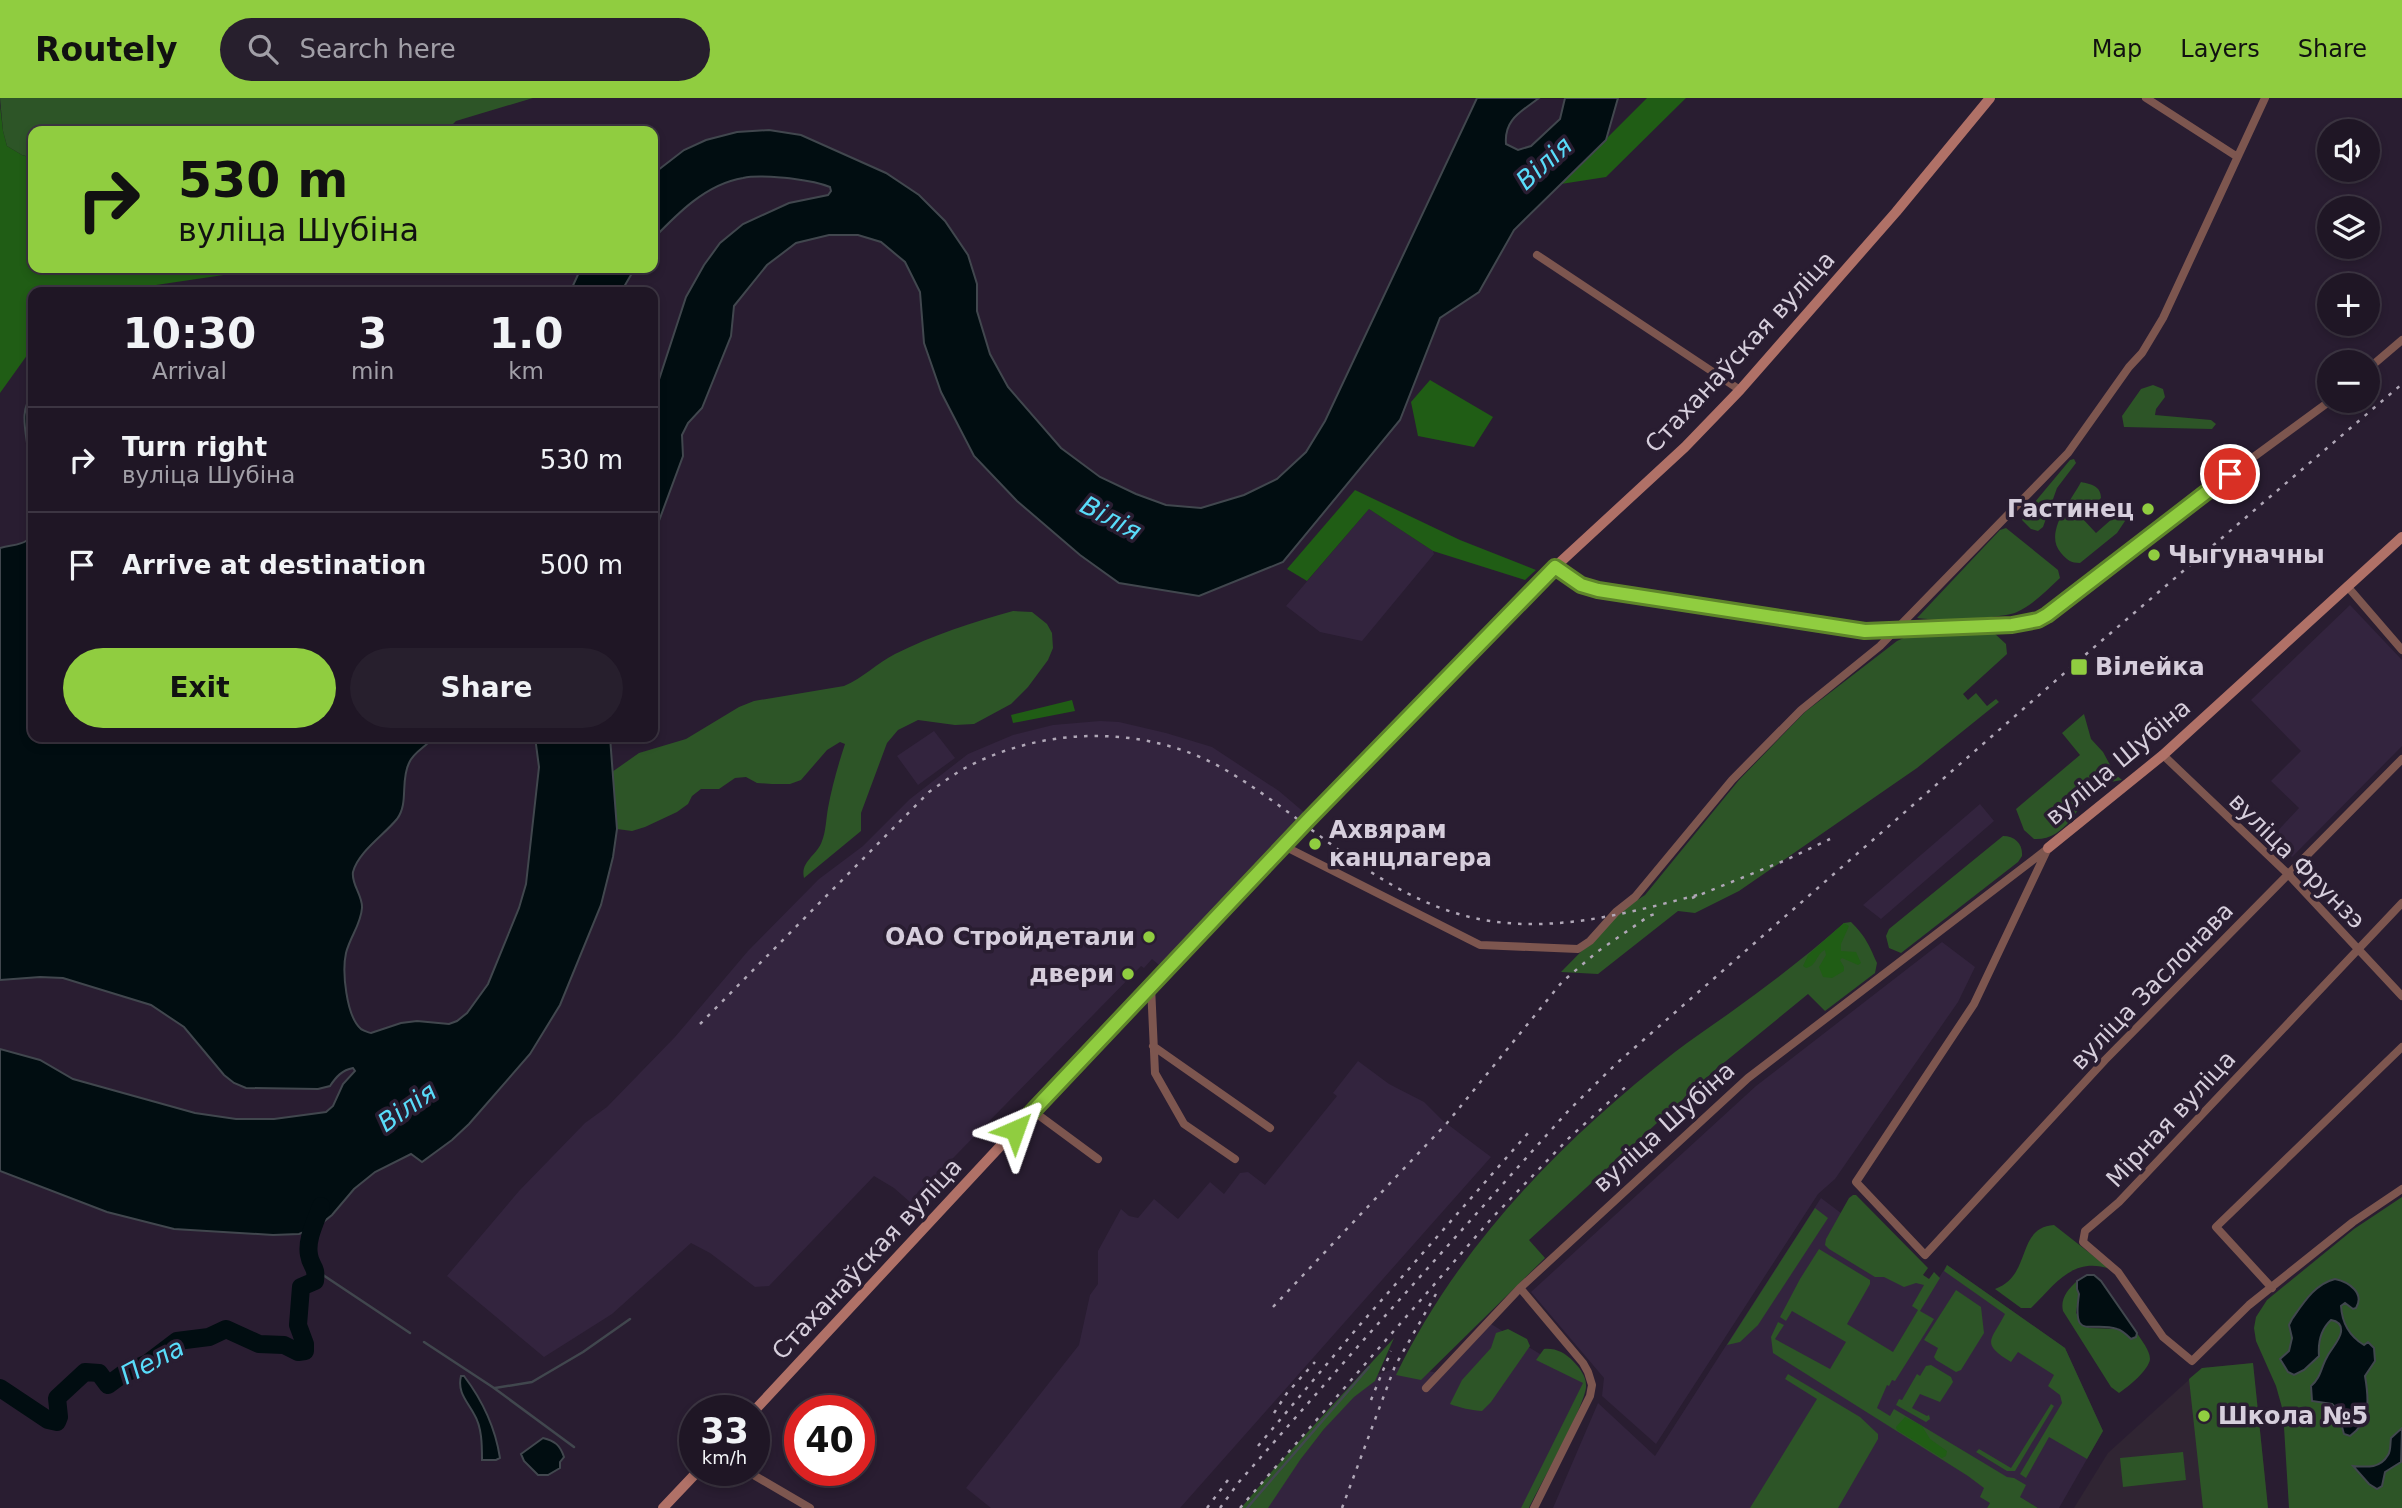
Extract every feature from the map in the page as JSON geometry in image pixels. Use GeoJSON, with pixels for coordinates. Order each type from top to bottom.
{"type":"FeatureCollection","features":[{"type":"Feature","properties":{"kind":"street","name":"Стаханаўская вуліца"},"geometry":{"type":"LineString","coordinates":[[769,1395],[1284,846],[1555,567],[1685,447],[1740,390],[1896,212],[1990,98]]}},
{"type":"Feature","properties":{"kind":"street"},"geometry":{"type":"LineString","coordinates":[[2146,98],[2236,156]]}},
{"type":"Feature","properties":{"kind":"street"},"geometry":{"type":"LineString","coordinates":[[1284,846],[1480,945],[1578,948],[1590,941],[1616,912],[1634,897],[1740,771],[1801,710],[1880,646],[2067,453],[2142,353],[2163,318],[2265,98]]}},
{"type":"Feature","properties":{"kind":"street"},"geometry":{"type":"LineString","coordinates":[[1536,254],[1740,390]]}},
{"type":"Feature","properties":{"kind":"street"},"geometry":{"type":"LineString","coordinates":[[2380,359],[2402,340]]}},
{"type":"Feature","properties":{"kind":"street"},"geometry":{"type":"LineString","coordinates":[[1555,567],[1581,585],[1598,590],[1861,631],[2012,625],[2038,620],[2317,411]]}},
{"type":"Feature","properties":{"kind":"street","name":"вуліца Шубіна"},"geometry":{"type":"LineString","coordinates":[[1426,1388],[1520,1288],[1748,1078],[2048,848],[2163,755],[2402,537]]}},
{"type":"Feature","properties":{"kind":"street"},"geometry":{"type":"LineString","coordinates":[[2347,586],[2402,650]]}},
{"type":"Feature","properties":{"kind":"street","name":"вуліца Фрунзэ"},"geometry":{"type":"LineString","coordinates":[[2163,755],[2288,874],[2402,996]]}},
{"type":"Feature","properties":{"kind":"street","name":"вуліца Заслонава"},"geometry":{"type":"LineString","coordinates":[[1934,1245],[2105,1059],[2402,759]]}},
{"type":"Feature","properties":{"kind":"street","name":"вуліца Шубіна"},"geometry":{"type":"LineString","coordinates":[[1934,1245],[1925,1255],[1856,1182],[1974,1004],[2048,848]]}},
{"type":"Feature","properties":{"kind":"street","name":"Мірная вуліца"},"geometry":{"type":"LineString","coordinates":[[2272,1288],[2249,1305],[2192,1361],[2163,1338],[2118,1272],[2083,1242],[2083,1236],[2090,1226],[2119,1202],[2402,903]]}},
{"type":"Feature","properties":{"kind":"street"},"geometry":{"type":"LineString","coordinates":[[1151,986],[1155,1073],[1184,1124],[1235,1159]]}},
{"type":"Feature","properties":{"kind":"street"},"geometry":{"type":"LineString","coordinates":[[1153,1046],[1270,1128]]}},
{"type":"Feature","properties":{"kind":"street"},"geometry":{"type":"LineString","coordinates":[[2402,1047],[2216,1227],[2272,1288],[2353,1222],[2402,1189]]}},
{"type":"Feature","properties":{"kind":"street"},"geometry":{"type":"LineString","coordinates":[[1033,1111],[1098,1159]]}},
{"type":"Feature","properties":{"kind":"street"},"geometry":{"type":"LineString","coordinates":[[1520,1288],[1583,1363],[1592,1385],[1586,1404],[1534,1508]]}},
{"type":"Feature","properties":{"kind":"street"},"geometry":{"type":"LineString","coordinates":[[770,1485],[810,1508]]}},
{"type":"Feature","properties":{"kind":"street"},"geometry":{"type":"LineString","coordinates":[[663,1508],[684,1486]]}},
{"type":"Feature","properties":{"kind":"shaded area"},"geometry":{"type":"Polygon","coordinates":[[[1369,509],[1434,554],[1362,641],[1320,632],[1286,606],[1369,509]]]}},
{"type":"Feature","properties":{"kind":"shaded area"},"geometry":{"type":"Polygon","coordinates":[[[2350,605],[2402,660],[2402,746],[2292,857],[2272,837],[2299,808],[2271,781],[2301,751],[2251,700],[2350,605]]]}},
{"type":"Feature","properties":{"kind":"shaded area"},"geometry":{"type":"Polygon","coordinates":[[[1119,722],[1212,747],[1279,791],[1306,814],[1159,965],[1152,959],[1144,968],[1141,966],[910,1202],[874,1176],[769,1286],[755,1287],[710,1253],[691,1243],[612,1314],[544,1357],[447,1276],[519,1191],[675,1037],[748,951],[819,879],[863,846],[910,799],[968,754],[1013,735],[1053,725],[1119,722]]]}},
{"type":"Feature","properties":{"kind":"shaded area"},"geometry":{"type":"Polygon","coordinates":[[[934,731],[955,758],[918,785],[897,756],[934,731]]]}},
{"type":"Feature","properties":{"kind":"shaded area"},"geometry":{"type":"Polygon","coordinates":[[[1980,804],[1994,821],[1881,919],[1863,905],[1980,804]]]}},
{"type":"Feature","properties":{"kind":"shaded area"},"geometry":{"type":"Polygon","coordinates":[[[1942,942],[1975,967],[1958,1002],[1835,1179],[1818,1194],[1656,1444],[1602,1396],[1604,1378],[1531,1292],[1756,1086],[1942,942]]]}},
{"type":"Feature","properties":{"kind":"shaded area"},"geometry":{"type":"Polygon","coordinates":[[[1358,1061],[1389,1084],[1424,1102],[1442,1120],[1491,1157],[1180,1508],[991,1508],[966,1488],[1079,1345],[1090,1295],[1098,1284],[1098,1251],[1121,1209],[1129,1216],[1138,1218],[1154,1199],[1178,1219],[1210,1182],[1224,1194],[1240,1173],[1248,1172],[1265,1185],[1337,1096],[1333,1093],[1358,1061]]]}},
{"type":"Feature","properties":{"kind":"shaded area"},"geometry":{"type":"Polygon","coordinates":[[[1821,1198],[1935,1284],[1947,1265],[2065,1348],[2103,1431],[2059,1508],[2038,1508],[2001,1486],[1987,1508],[1553,1508],[1598,1403],[1655,1456],[1821,1198]]]}},
{"type":"Feature","properties":{"kind":"shaded area"},"geometry":{"type":"Polygon","coordinates":[[[1491,1324],[1586,1382],[1526,1508],[1259,1508],[1365,1379],[1401,1366],[1444,1374],[1491,1324]]]}},
{"type":"Feature","properties":{"kind":"shaded area","name":"Школа №5"},"geometry":{"type":"Polygon","coordinates":[[[2253,1363],[2268,1508],[2074,1508],[2108,1453],[2202,1368],[2253,1363]]]}},
{"type":"Feature","properties":{"kind":"green space"},"geometry":{"type":"Polygon","coordinates":[[[0,98],[533,98],[456,121],[451,126],[28,126],[28,157],[7,146],[0,98]]]}},
{"type":"Feature","properties":{"kind":"green space"},"geometry":{"type":"Polygon","coordinates":[[[1647,98],[1686,98],[1606,177],[1561,184],[1647,98]]]}},
{"type":"Feature","properties":{"kind":"green space"},"geometry":{"type":"Polygon","coordinates":[[[0,105],[7,146],[28,157],[28,273],[237,273],[143,287],[28,287],[28,354],[0,393],[0,105]]]}},
{"type":"Feature","properties":{"kind":"green space"},"geometry":{"type":"Polygon","coordinates":[[[1430,380],[1493,417],[1474,447],[1418,436],[1411,402],[1430,380]]]}},
{"type":"Feature","properties":{"kind":"green space"},"geometry":{"type":"Polygon","coordinates":[[[2153,385],[2163,389],[2165,397],[2155,415],[2211,420],[2216,424],[2212,429],[2124,427],[2122,416],[2141,389],[2153,385]]]}},
{"type":"Feature","properties":{"kind":"green space"},"geometry":{"type":"Polygon","coordinates":[[[2074,459],[2076,463],[2057,488],[2043,527],[2038,531],[2031,529],[2022,520],[2025,514],[2070,460],[2074,459]]]}},
{"type":"Feature","properties":{"kind":"green space"},"geometry":{"type":"Polygon","coordinates":[[[2081,482],[2095,486],[2101,494],[2101,498],[2081,517],[2096,533],[2113,518],[2121,516],[2125,521],[2117,533],[2080,563],[2072,562],[2063,555],[2056,545],[2055,536],[2060,517],[2081,482]]]}},
{"type":"Feature","properties":{"kind":"green space"},"geometry":{"type":"Polygon","coordinates":[[[1355,490],[1460,540],[1536,570],[1525,580],[1433,551],[1369,509],[1307,581],[1287,569],[1355,490]]]}},
{"type":"Feature","properties":{"kind":"green space"},"geometry":{"type":"Polygon","coordinates":[[[2006,528],[2058,570],[2060,578],[2040,597],[2017,612],[1968,619],[1917,618],[2000,530],[2006,528]]]}},
{"type":"Feature","properties":{"kind":"green space"},"geometry":{"type":"Polygon","coordinates":[[[1013,611],[1032,612],[1047,624],[1052,633],[1053,648],[1048,660],[1028,687],[1011,704],[974,724],[955,725],[918,720],[898,730],[887,743],[861,813],[861,831],[804,878],[804,867],[820,846],[823,837],[831,792],[845,744],[840,742],[827,750],[801,780],[790,784],[772,784],[757,783],[746,777],[735,778],[719,789],[701,789],[677,812],[645,827],[632,831],[617,829],[612,772],[639,753],[686,739],[754,701],[844,686],[909,647],[1013,611]]]}},
{"type":"Feature","properties":{"kind":"green space"},"geometry":{"type":"Polygon","coordinates":[[[1993,632],[2006,644],[2007,654],[1963,694],[1968,700],[1976,693],[1987,706],[1996,699],[1999,702],[1917,768],[1739,891],[1695,913],[1678,911],[1598,974],[1561,972],[1622,910],[1645,895],[1739,780],[1805,712],[1897,641],[1908,636],[1993,632]]]}},
{"type":"Feature","properties":{"kind":"green space"},"geometry":{"type":"Polygon","coordinates":[[[1072,700],[1075,711],[1013,723],[1011,715],[1072,700]]]}},
{"type":"Feature","properties":{"kind":"green space"},"geometry":{"type":"Polygon","coordinates":[[[2084,714],[2091,739],[2122,780],[2093,785],[2077,812],[2062,829],[2045,838],[2034,839],[2024,830],[2016,809],[2080,755],[2062,733],[2084,714]]]}},
{"type":"Feature","properties":{"kind":"green space"},"geometry":{"type":"Polygon","coordinates":[[[2003,836],[2011,837],[2020,844],[2022,856],[2018,862],[1901,953],[1889,948],[1886,936],[1889,929],[2003,836]]]}},
{"type":"Feature","properties":{"kind":"green space"},"geometry":{"type":"Polygon","coordinates":[[[1851,922],[1872,951],[1877,963],[1875,973],[1825,1011],[1808,994],[1715,1070],[1529,1240],[1545,1258],[1421,1380],[1396,1375],[1450,1282],[1482,1239],[1554,1158],[1593,1121],[1675,1052],[1774,980],[1844,923],[1851,922]]]}},
{"type":"Feature","properties":{"kind":"green space"},"geometry":{"type":"Polygon","coordinates":[[[1844,923],[1849,926],[1841,944],[1841,951],[1856,952],[1861,963],[1858,965],[1842,958],[1840,960],[1844,971],[1832,978],[1823,977],[1819,967],[1826,955],[1825,950],[1812,965],[1806,968],[1803,966],[1808,955],[1844,923]]]}},
{"type":"Feature","properties":{"kind":"green space"},"geometry":{"type":"Polygon","coordinates":[[[1853,1195],[1928,1268],[1923,1275],[1929,1279],[1934,1272],[1940,1278],[1920,1311],[1934,1319],[1895,1381],[1892,1380],[1889,1386],[1887,1385],[1877,1408],[1890,1416],[1894,1409],[2007,1477],[2026,1485],[2020,1497],[2038,1508],[1987,1508],[1990,1503],[1980,1497],[1984,1488],[1968,1476],[1773,1353],[1771,1337],[1778,1322],[1784,1325],[1775,1339],[1830,1369],[1846,1342],[1792,1311],[1786,1321],[1780,1317],[1819,1249],[1870,1280],[1847,1324],[1893,1352],[1918,1310],[1912,1306],[1924,1285],[1916,1283],[1904,1287],[1884,1277],[1875,1277],[1825,1245],[1853,1195]]]}},
{"type":"Feature","properties":{"kind":"green space"},"geometry":{"type":"Polygon","coordinates":[[[2402,1197],[2402,1508],[2289,1508],[2283,1411],[2276,1386],[2256,1341],[2256,1317],[2267,1300],[2354,1229],[2402,1197]]]}},
{"type":"Feature","properties":{"kind":"green space"},"geometry":{"type":"Polygon","coordinates":[[[1815,1208],[1828,1218],[1758,1325],[1740,1342],[1727,1345],[1815,1208]]]}},
{"type":"Feature","properties":{"kind":"green space"},"geometry":{"type":"Polygon","coordinates":[[[2054,1225],[2110,1269],[2085,1266],[2075,1270],[2065,1275],[2031,1308],[2021,1308],[1995,1289],[2015,1274],[2034,1234],[2042,1228],[2054,1225]]]}},
{"type":"Feature","properties":{"kind":"green space"},"geometry":{"type":"Polygon","coordinates":[[[1947,1265],[2065,1348],[2103,1431],[2087,1459],[2049,1437],[2026,1478],[2020,1474],[2062,1403],[2060,1395],[2048,1386],[2054,1375],[2018,1352],[2011,1362],[1995,1350],[1991,1341],[2005,1314],[1944,1271],[1947,1265]]]}},
{"type":"Feature","properties":{"kind":"green space"},"geometry":{"type":"Polygon","coordinates":[[[2077,1281],[2079,1294],[2076,1313],[2089,1328],[2119,1329],[2136,1337],[2137,1333],[2149,1352],[2150,1359],[2146,1368],[2119,1393],[2111,1387],[2063,1311],[2066,1294],[2077,1281]]]}},
{"type":"Feature","properties":{"kind":"green space"},"geometry":{"type":"Polygon","coordinates":[[[1956,1290],[1981,1307],[1984,1333],[1961,1370],[1956,1372],[1936,1360],[1934,1357],[1938,1348],[1924,1340],[1956,1290]]]}},
{"type":"Feature","properties":{"kind":"green space"},"geometry":{"type":"Polygon","coordinates":[[[1508,1329],[1527,1339],[1530,1346],[1491,1402],[1482,1411],[1450,1404],[1462,1380],[1491,1348],[1496,1333],[1508,1329]]]}},
{"type":"Feature","properties":{"kind":"green space"},"geometry":{"type":"Polygon","coordinates":[[[1394,1338],[1375,1381],[1354,1397],[1324,1429],[1268,1508],[1241,1508],[1273,1470],[1394,1338]]]}},
{"type":"Feature","properties":{"kind":"green space"},"geometry":{"type":"Polygon","coordinates":[[[1544,1349],[1563,1353],[1578,1366],[1585,1378],[1585,1394],[1529,1508],[1521,1508],[1583,1383],[1536,1360],[1544,1349]]]}},
{"type":"Feature","properties":{"kind":"green space"},"geometry":{"type":"Polygon","coordinates":[[[2253,1363],[2268,1508],[2203,1508],[2189,1379],[2202,1368],[2253,1363]]]}},
{"type":"Feature","properties":{"kind":"green space"},"geometry":{"type":"Polygon","coordinates":[[[1931,1365],[1951,1377],[1953,1382],[1940,1402],[1920,1394],[1912,1408],[1929,1415],[1930,1419],[1926,1422],[1896,1405],[1899,1399],[1902,1400],[1917,1374],[1920,1376],[1926,1366],[1931,1365]]]}},
{"type":"Feature","properties":{"kind":"green space"},"geometry":{"type":"Polygon","coordinates":[[[1788,1374],[1860,1417],[1878,1434],[1878,1439],[1838,1508],[1750,1508],[1817,1399],[1785,1379],[1788,1374]]]}},
{"type":"Feature","properties":{"kind":"green space"},"geometry":{"type":"Polygon","coordinates":[[[2051,1404],[2054,1406],[2015,1471],[2007,1471],[1976,1452],[1979,1449],[2011,1468],[2051,1404]]]}},
{"type":"Feature","properties":{"kind":"green space"},"geometry":{"type":"Polygon","coordinates":[[[1905,1417],[1922,1426],[1930,1439],[1947,1451],[1946,1456],[1942,1458],[1897,1430],[1896,1427],[1905,1417]]]}},
{"type":"Feature","properties":{"kind":"green space"},"geometry":{"type":"Polygon","coordinates":[[[2183,1452],[2186,1480],[2123,1487],[2120,1458],[2183,1452]]]}},
{"type":"Feature","properties":{"kind":"water","name":"Вілія"},"geometry":{"type":"Polygon","coordinates":[[[1477,98],[1539,98],[1520,112],[1508,128],[1506,144],[1518,150],[1531,146],[1560,119],[1565,98],[1618,98],[1606,140],[1514,230],[1479,292],[1440,318],[1400,420],[1283,562],[1199,596],[1119,583],[1080,555],[1017,501],[974,456],[941,392],[924,343],[920,292],[905,262],[881,242],[858,235],[829,235],[796,243],[767,265],[734,306],[731,336],[702,408],[688,423],[682,435],[683,456],[658,524],[658,383],[686,297],[720,243],[743,224],[789,203],[828,195],[831,191],[830,187],[819,183],[787,178],[765,176],[729,181],[693,201],[658,234],[658,170],[684,150],[706,140],[737,132],[769,130],[801,135],[886,173],[919,195],[945,221],[968,255],[977,284],[977,311],[990,354],[1008,387],[1061,448],[1100,477],[1136,494],[1166,505],[1201,508],[1244,495],[1277,479],[1306,452],[1325,421],[1477,98]]]}},
{"type":"Feature","properties":{"kind":"water"},"geometry":{"type":"Polygon","coordinates":[[[579,273],[632,273],[624,287],[572,287],[579,273]]]}},
{"type":"Feature","properties":{"kind":"water"},"geometry":{"type":"Polygon","coordinates":[[[28,401],[28,453],[24,422],[28,401]]]}},
{"type":"Feature","properties":{"kind":"water","name":"Вілія"},"geometry":{"type":"Polygon","coordinates":[[[28,539],[28,742],[429,742],[414,755],[406,770],[401,813],[360,858],[353,872],[362,908],[360,920],[346,953],[345,982],[356,1023],[368,1032],[417,1021],[449,1024],[467,1013],[488,984],[526,884],[539,767],[536,742],[610,742],[617,829],[613,857],[601,905],[560,1005],[530,1054],[452,1140],[422,1162],[411,1154],[375,1172],[354,1189],[332,1215],[317,1227],[299,1234],[273,1235],[174,1229],[107,1212],[0,1171],[0,1049],[40,1060],[73,1079],[195,1113],[236,1119],[274,1119],[326,1112],[333,1106],[343,1084],[355,1071],[353,1068],[346,1070],[330,1086],[318,1089],[246,1088],[224,1075],[184,1027],[151,1005],[63,978],[0,980],[0,548],[28,539]]]}},
{"type":"Feature","properties":{"kind":"water"},"geometry":{"type":"Polygon","coordinates":[[[2087,1275],[2094,1275],[2101,1281],[2137,1333],[2136,1337],[2131,1339],[2117,1329],[2085,1327],[2081,1324],[2078,1319],[2077,1281],[2087,1275]]]}},
{"type":"Feature","properties":{"kind":"water"},"geometry":{"type":"Polygon","coordinates":[[[2335,1279],[2350,1286],[2357,1293],[2356,1308],[2353,1309],[2345,1303],[2341,1306],[2347,1328],[2354,1338],[2364,1345],[2368,1342],[2374,1348],[2375,1361],[2365,1376],[2367,1409],[2362,1424],[2350,1436],[2344,1434],[2337,1409],[2332,1404],[2312,1401],[2311,1386],[2317,1380],[2339,1338],[2339,1323],[2331,1320],[2324,1328],[2320,1337],[2319,1356],[2304,1370],[2294,1375],[2288,1372],[2280,1359],[2289,1351],[2292,1338],[2289,1325],[2292,1319],[2316,1289],[2335,1279]]]}},
{"type":"Feature","properties":{"kind":"water"},"geometry":{"type":"Polygon","coordinates":[[[461,1376],[471,1385],[487,1414],[498,1446],[500,1458],[496,1460],[482,1460],[479,1425],[462,1392],[461,1376]]]}},
{"type":"Feature","properties":{"kind":"water"},"geometry":{"type":"Polygon","coordinates":[[[2402,1428],[2401,1462],[2385,1472],[2382,1486],[2377,1489],[2353,1466],[2372,1466],[2385,1460],[2391,1438],[2402,1428]]]}},
{"type":"Feature","properties":{"kind":"water"},"geometry":{"type":"Polygon","coordinates":[[[543,1438],[556,1444],[564,1457],[560,1468],[548,1475],[538,1475],[521,1454],[543,1438]]]}},
{"type":"Feature","properties":{"kind":"waterway","name":"Пела"},"geometry":{"type":"LineString","coordinates":[[0,1388],[48,1420],[57,1422],[57,1398],[85,1372],[99,1373],[108,1385],[123,1374],[148,1363],[177,1341],[209,1337],[226,1329],[259,1344],[284,1345],[298,1352],[305,1351],[298,1325],[301,1287],[315,1281],[309,1243],[321,1206]]}},
{"type":"Feature","properties":{"kind":"waterway"},"geometry":{"type":"LineString","coordinates":[[323,1275],[410,1333]]}},
{"type":"Feature","properties":{"kind":"waterway"},"geometry":{"type":"LineString","coordinates":[[495,1388],[532,1382],[583,1352],[630,1319]]}},
{"type":"Feature","properties":{"kind":"waterway"},"geometry":{"type":"LineString","coordinates":[[424,1342],[494,1388],[574,1447]]}},
{"type":"Feature","properties":{"kind":"waterway"},"geometry":{"type":"LineString","coordinates":[[1247,1508],[1369,1367]]}},
{"type":"Feature","properties":{"kind":"railway"},"geometry":{"type":"LineString","coordinates":[[1220,1508],[1239,1482],[1360,1344],[1569,1110],[1617,1063],[2092,649],[2402,384]]}},
{"type":"Feature","properties":{"kind":"railway"},"geometry":{"type":"LineString","coordinates":[[700,1024],[929,792],[964,769],[999,753],[1031,743],[1064,738],[1130,738],[1163,744],[1194,755],[1252,786],[1386,882],[1446,910],[1478,919],[1510,923],[1574,922],[1701,894]]}},
{"type":"Feature","properties":{"kind":"railway"},"geometry":{"type":"LineString","coordinates":[[1692,898],[1830,839]]}},
{"type":"Feature","properties":{"kind":"railway"},"geometry":{"type":"LineString","coordinates":[[1273,1307],[1447,1123],[1562,982],[1597,952],[1649,916],[1660,912]]}},
{"type":"Feature","properties":{"kind":"railway"},"geometry":{"type":"LineString","coordinates":[[1240,1508],[1492,1218],[1569,1138],[1630,1083]]}},
{"type":"Feature","properties":{"kind":"railway"},"geometry":{"type":"LineString","coordinates":[[1258,1446],[1529,1132]]}},
{"type":"Feature","properties":{"kind":"railway"},"geometry":{"type":"LineString","coordinates":[[1342,1508],[1395,1366],[1436,1294]]}},
{"type":"Feature","properties":{"kind":"railway"},"geometry":{"type":"LineString","coordinates":[[1371,1400],[1391,1351]]}},
{"type":"Feature","properties":{"kind":"railway"},"geometry":{"type":"LineString","coordinates":[[1274,1413],[1287,1393],[1315,1362]]}},
{"type":"Feature","properties":{"kind":"railway"},"geometry":{"type":"LineString","coordinates":[[1207,1508],[1228,1480]]}},
{"type":"Feature","properties":{"kind":"place","name":"Гастинец"},"geometry":{"type":"Point","coordinates":[2148,509]}},
{"type":"Feature","properties":{"kind":"place","name":"Чыгуначны"},"geometry":{"type":"Point","coordinates":[2154,555]}},
{"type":"Feature","properties":{"kind":"place","name":"Вілейка"},"geometry":{"type":"Point","coordinates":[2079,667]}},
{"type":"Feature","properties":{"kind":"place","name":"Ахвярам канцлагера"},"geometry":{"type":"Point","coordinates":[1315,844]}},
{"type":"Feature","properties":{"kind":"place","name":"ОАО Стройдетали"},"geometry":{"type":"Point","coordinates":[1149,937]}},
{"type":"Feature","properties":{"kind":"place","name":"двери"},"geometry":{"type":"Point","coordinates":[1128,974]}},
{"type":"Feature","properties":{"kind":"place","name":"Школа №5"},"geometry":{"type":"Point","coordinates":[2204,1416]}},
{"type":"Feature","properties":{"kind":"route"},"geometry":{"type":"LineString","coordinates":[[1015,1130],[1308,820],[1555,567],[1581,585],[1598,590],[1861,631],[2021,624],[2047,615],[2230,474]]}}]}
